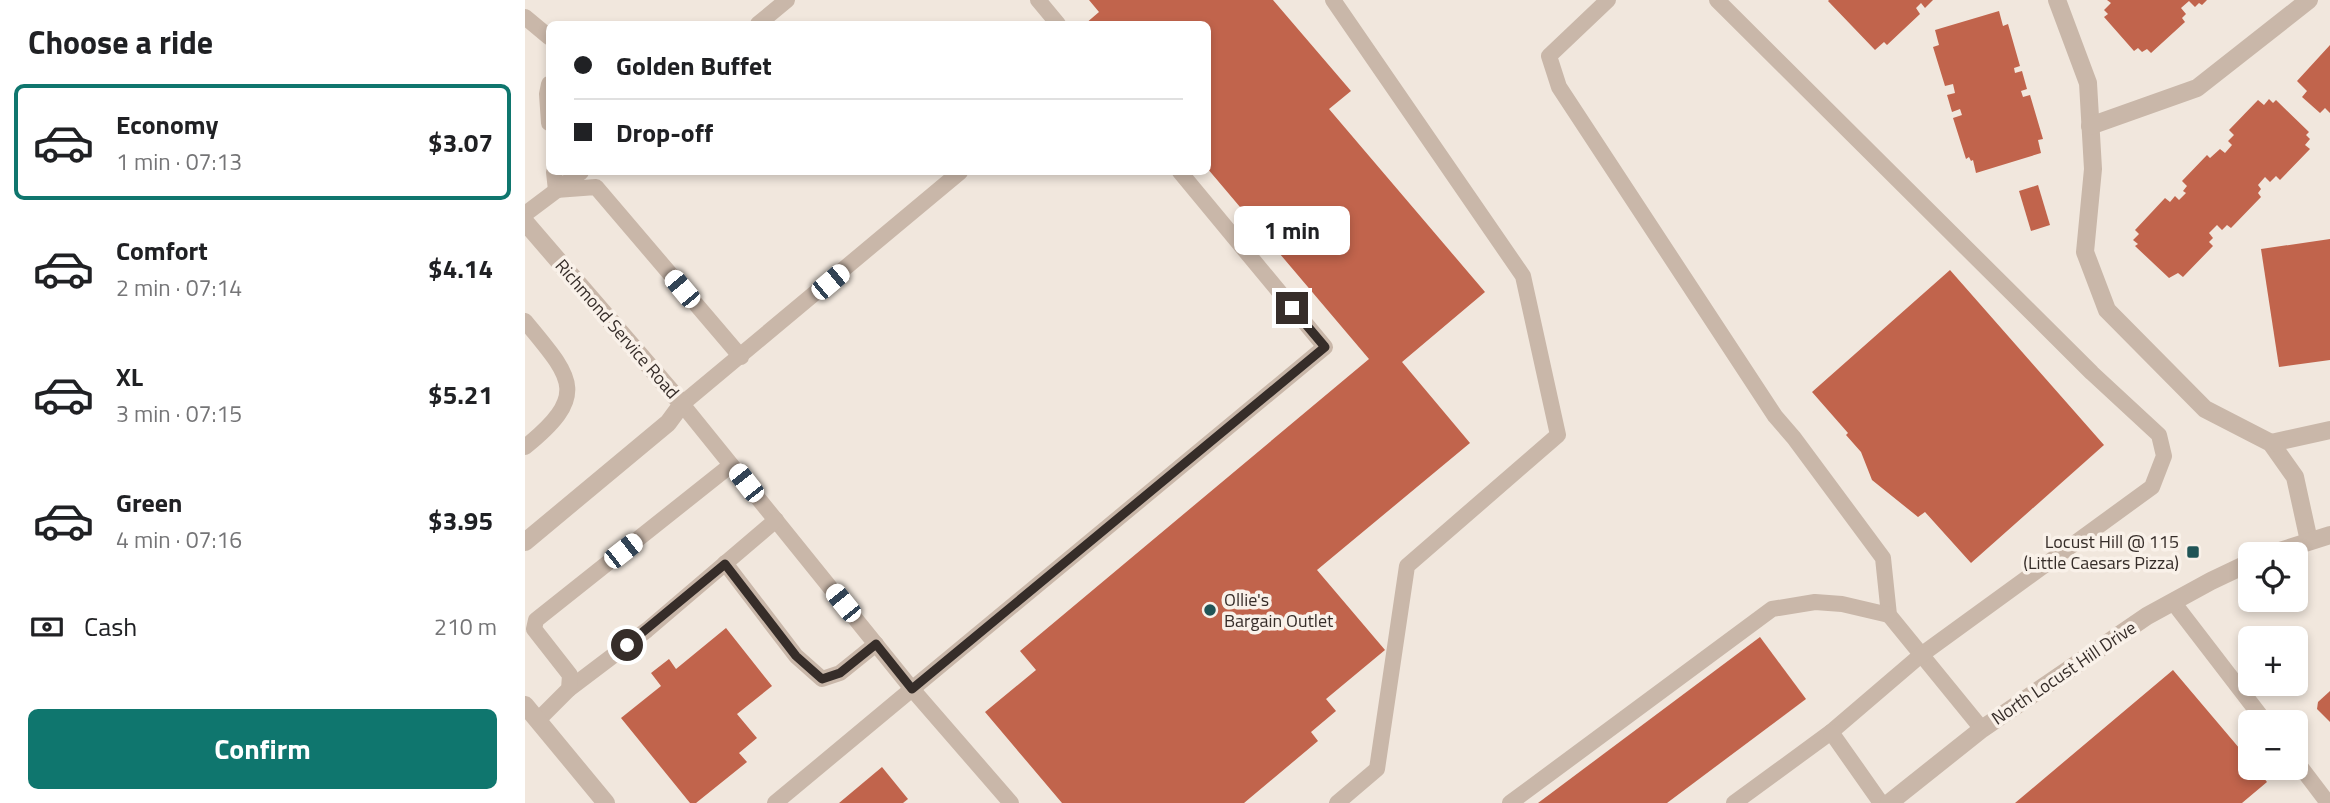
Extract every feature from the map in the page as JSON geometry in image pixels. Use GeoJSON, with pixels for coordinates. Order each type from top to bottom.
{"type":"FeatureCollection","features":[{"type":"Feature","properties":{"kind":"street"},"geometry":{"type":"LineString","coordinates":[[2057,0],[2088,83],[2093,169],[2085,252],[2107,310],[2205,409],[2271,443],[2295,477],[2309,541]]}},
{"type":"Feature","properties":{"kind":"street"},"geometry":{"type":"LineString","coordinates":[[2090,126],[2197,88],[2309,0]]}},
{"type":"Feature","properties":{"kind":"street","name":"Richmond Service Road"},"geometry":{"type":"LineString","coordinates":[[525,542],[668,423],[682,404],[528,230]]}},
{"type":"Feature","properties":{"kind":"street"},"geometry":{"type":"LineString","coordinates":[[2271,443],[2330,430]]}},
{"type":"Feature","properties":{"kind":"street"},"geometry":{"type":"LineString","coordinates":[[2306,542],[2330,534]]}},
{"type":"Feature","properties":{"kind":"street","name":"North Locust Hill Drive"},"geometry":{"type":"LineString","coordinates":[[1889,803],[1982,729],[2147,616],[2238,569]]}},
{"type":"Feature","properties":{"kind":"street"},"geometry":{"type":"LineString","coordinates":[[525,705],[606,803]]}},
{"type":"Feature","properties":{"kind":"lane"},"geometry":{"type":"LineString","coordinates":[[762,21],[787,0]]}},
{"type":"Feature","properties":{"kind":"lane"},"geometry":{"type":"LineString","coordinates":[[1038,0],[1056,21]]}},
{"type":"Feature","properties":{"kind":"lane"},"geometry":{"type":"LineString","coordinates":[[1333,0],[1523,276],[1558,435],[1407,566],[1377,769],[1337,803]]}},
{"type":"Feature","properties":{"kind":"lane"},"geometry":{"type":"LineString","coordinates":[[1608,0],[1549,56],[1559,87],[1775,416],[1883,558],[1889,615],[1982,729]]}},
{"type":"Feature","properties":{"kind":"lane"},"geometry":{"type":"LineString","coordinates":[[1717,0],[2082,363],[2159,435],[2164,456],[2153,487],[1921,654],[1831,732],[1734,803]]}},
{"type":"Feature","properties":{"kind":"lane"},"geometry":{"type":"LineString","coordinates":[[525,18],[546,35]]}},
{"type":"Feature","properties":{"kind":"lane"},"geometry":{"type":"LineString","coordinates":[[554,175],[556,190]]}},
{"type":"Feature","properties":{"kind":"lane"},"geometry":{"type":"LineString","coordinates":[[525,214],[577,175]]}},
{"type":"Feature","properties":{"kind":"lane"},"geometry":{"type":"LineString","coordinates":[[957,175],[682,404],[912,689],[1011,803]]}},
{"type":"Feature","properties":{"kind":"lane"},"geometry":{"type":"LineString","coordinates":[[775,803],[1325,347],[1182,175]]}},
{"type":"Feature","properties":{"kind":"lane"},"geometry":{"type":"LineString","coordinates":[[556,190],[596,187],[741,357]]}},
{"type":"Feature","properties":{"kind":"lane"},"geometry":{"type":"LineString","coordinates":[[525,321],[558,360],[568,381],[568,390],[559,415],[549,428],[525,447]]}},
{"type":"Feature","properties":{"kind":"lane"},"geometry":{"type":"LineString","coordinates":[[569,690],[570,676],[534,629],[536,620],[731,464]]}},
{"type":"Feature","properties":{"kind":"lane"},"geometry":{"type":"LineString","coordinates":[[538,720],[569,690],[647,630],[776,520]]}},
{"type":"Feature","properties":{"kind":"lane"},"geometry":{"type":"LineString","coordinates":[[725,564],[796,656],[822,679],[840,673],[876,644]]}},
{"type":"Feature","properties":{"kind":"lane"},"geometry":{"type":"LineString","coordinates":[[1510,803],[1772,610],[1815,602],[1842,604],[1889,615]]}},
{"type":"Feature","properties":{"kind":"lane"},"geometry":{"type":"LineString","coordinates":[[2173,602],[2256,710]]}},
{"type":"Feature","properties":{"kind":"lane"},"geometry":{"type":"LineString","coordinates":[[1831,732],[1881,803]]}},
{"type":"Feature","properties":{"kind":"lane"},"geometry":{"type":"LineString","coordinates":[[2308,777],[2328,803]]}},
{"type":"Feature","properties":{"kind":"building","name":"Ollie's Bargain Outlet"},"geometry":{"type":"Polygon","coordinates":[[[1089,0],[1273,0],[1351,91],[1329,109],[1485,292],[1402,362],[1470,443],[1317,570],[1385,650],[1326,699],[1336,711],[1311,732],[1318,741],[1244,803],[1062,803],[985,712],[1036,670],[1020,651],[1369,359],[1211,173],[1211,21],[1088,21],[1099,12],[1089,0]]]}},
{"type":"Feature","properties":{"kind":"building"},"geometry":{"type":"Polygon","coordinates":[[[1829,0],[1933,0],[1925,8],[1921,3],[1916,8],[1920,14],[1887,45],[1884,42],[1875,50],[1829,0]]]}},
{"type":"Feature","properties":{"kind":"building"},"geometry":{"type":"Polygon","coordinates":[[[2107,0],[2207,0],[2195,7],[2189,1],[2181,8],[2186,14],[2182,18],[2185,22],[2151,53],[2147,49],[2142,52],[2138,48],[2134,51],[2104,17],[2108,14],[2104,10],[2111,3],[2107,0]]]}},
{"type":"Feature","properties":{"kind":"building"},"geometry":{"type":"Polygon","coordinates":[[[1999,11],[2003,26],[2008,24],[2020,66],[2014,68],[2015,73],[2022,71],[2027,89],[2021,91],[2023,97],[2030,95],[2043,139],[2038,140],[2041,153],[1976,173],[1973,160],[1969,157],[1966,159],[1953,118],[1962,115],[1960,109],[1952,112],[1947,95],[1955,93],[1953,84],[1945,86],[1933,47],[1939,45],[1935,30],[1999,11]]]}},
{"type":"Feature","properties":{"kind":"building"},"geometry":{"type":"Polygon","coordinates":[[[2330,45],[2330,113],[2325,108],[2320,113],[2302,97],[2307,91],[2297,81],[2330,45]]]}},
{"type":"Feature","properties":{"kind":"building"},"geometry":{"type":"Polygon","coordinates":[[[2269,99],[2273,103],[2276,100],[2309,132],[2306,135],[2310,139],[2305,145],[2310,149],[2280,180],[2276,176],[2270,182],[2265,177],[2258,185],[2261,197],[2231,228],[2227,225],[2222,230],[2217,225],[2209,233],[2213,238],[2209,242],[2213,246],[2183,277],[2178,273],[2169,278],[2135,246],[2138,244],[2133,240],[2139,234],[2135,230],[2165,198],[2170,202],[2175,196],[2179,200],[2186,193],[2183,191],[2187,186],[2182,181],[2207,155],[2210,158],[2220,149],[2225,153],[2232,145],[2228,141],[2234,135],[2229,130],[2258,100],[2264,105],[2269,99]]]}},
{"type":"Feature","properties":{"kind":"building"},"geometry":{"type":"Polygon","coordinates":[[[2038,185],[2050,225],[2031,231],[2019,191],[2038,185]]]}},
{"type":"Feature","properties":{"kind":"building"},"geometry":{"type":"Polygon","coordinates":[[[2330,239],[2330,360],[2279,367],[2261,249],[2330,239]]]}},
{"type":"Feature","properties":{"kind":"building"},"geometry":{"type":"Polygon","coordinates":[[[1950,270],[2104,445],[1971,563],[1925,512],[1918,517],[1872,480],[1861,452],[1812,392],[1950,270]]]}},
{"type":"Feature","properties":{"kind":"building"},"geometry":{"type":"Polygon","coordinates":[[[726,628],[772,686],[737,714],[757,738],[739,753],[747,762],[696,803],[690,803],[621,718],[661,686],[651,673],[669,659],[676,669],[726,628]]]}},
{"type":"Feature","properties":{"kind":"building"},"geometry":{"type":"Polygon","coordinates":[[[1760,637],[1806,699],[1667,803],[1538,803],[1760,637]]]}},
{"type":"Feature","properties":{"kind":"building"},"geometry":{"type":"Polygon","coordinates":[[[2173,670],[2238,747],[2238,780],[2267,782],[2242,803],[2015,803],[2173,670]]]}},
{"type":"Feature","properties":{"kind":"building"},"geometry":{"type":"Polygon","coordinates":[[[2330,691],[2330,722],[2317,709],[2318,702],[2330,691]]]}},
{"type":"Feature","properties":{"kind":"building"},"geometry":{"type":"Polygon","coordinates":[[[882,767],[908,799],[903,803],[839,803],[882,767]]]}},
{"type":"Feature","properties":{"kind":"place","name":"Locust Hill @ 115 (Little Caesars Pizza)"},"geometry":{"type":"Point","coordinates":[2193,552]}},
{"type":"Feature","properties":{"kind":"place","name":"Ollie's Bargain Outlet"},"geometry":{"type":"Point","coordinates":[1210,610]}},
{"type":"Feature","properties":{"kind":"route"},"geometry":{"type":"LineString","coordinates":[[627,645],[725,564],[796,656],[822,679],[840,673],[876,644],[912,689],[1325,347],[1292,308]]}}]}
